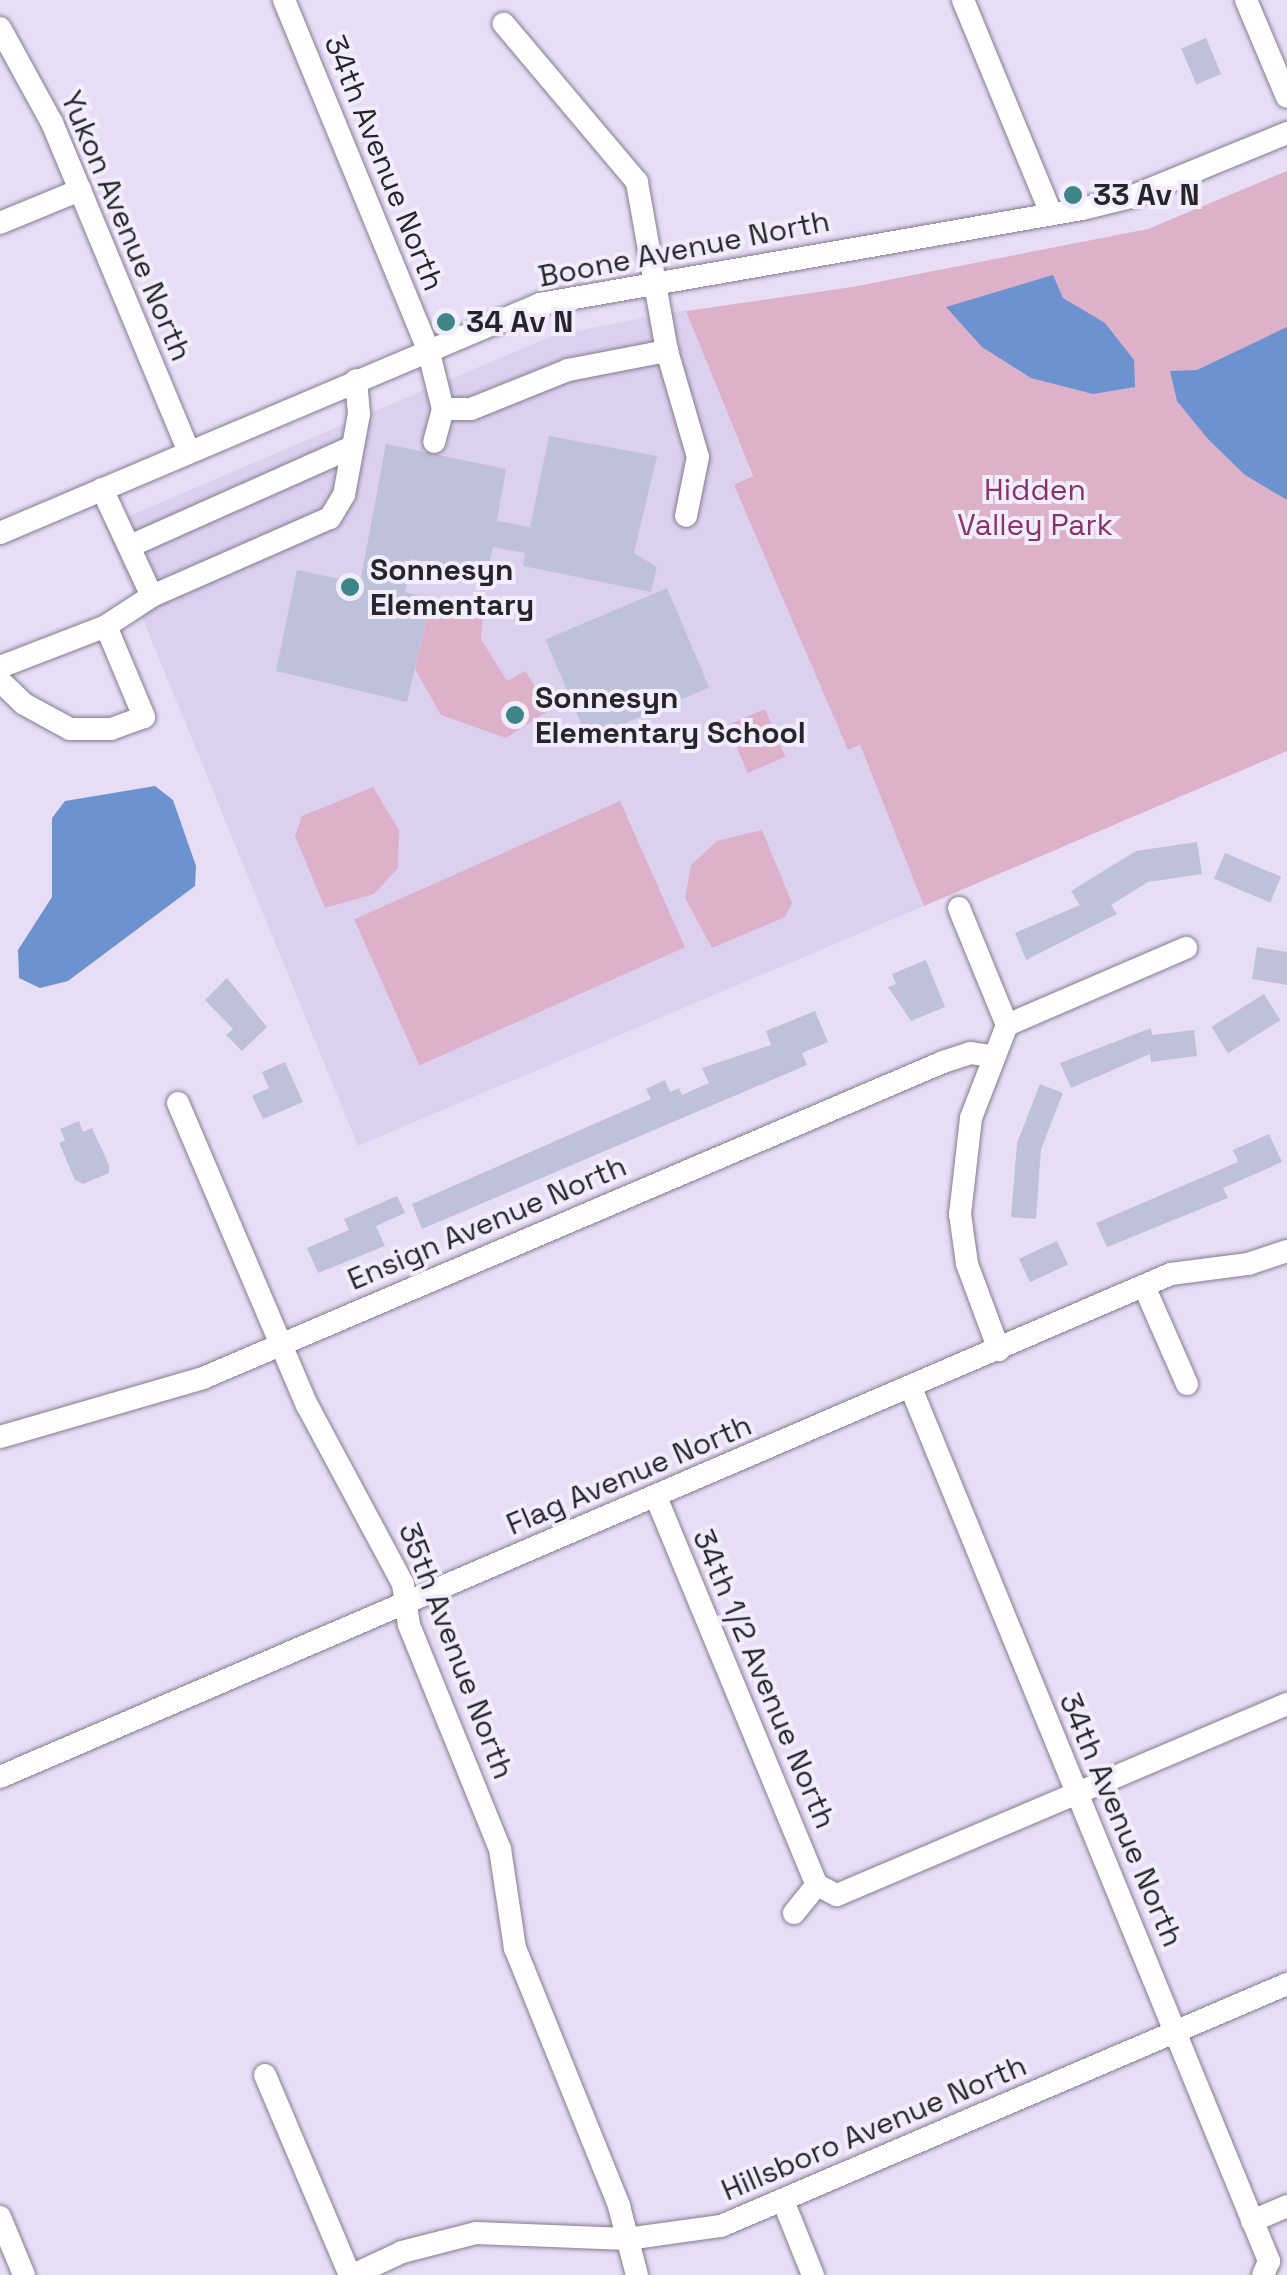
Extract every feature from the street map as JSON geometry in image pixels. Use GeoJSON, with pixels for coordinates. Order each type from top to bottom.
{"type":"FeatureCollection","features":[{"type":"Feature","properties":{"kind":"street","name":"34th Avenue North"},"geometry":{"type":"LineString","coordinates":[[284,0],[428,349],[444,408]]}},
{"type":"Feature","properties":{"kind":"street"},"geometry":{"type":"LineString","coordinates":[[963,0],[1051,213]]}},
{"type":"Feature","properties":{"kind":"street"},"geometry":{"type":"LineString","coordinates":[[1246,0],[1287,97]]}},
{"type":"Feature","properties":{"kind":"street"},"geometry":{"type":"LineString","coordinates":[[504,24],[637,182],[667,351],[698,457],[686,516]]}},
{"type":"Feature","properties":{"kind":"street","name":"Yukon Avenue North"},"geometry":{"type":"LineString","coordinates":[[0,28],[27,70],[189,452]]}},
{"type":"Feature","properties":{"kind":"street","name":"Boone Avenue North"},"geometry":{"type":"LineString","coordinates":[[0,533],[540,304],[656,280],[1132,198],[1287,133]]}},
{"type":"Feature","properties":{"kind":"street"},"geometry":{"type":"LineString","coordinates":[[0,224],[80,190]]}},
{"type":"Feature","properties":{"kind":"street"},"geometry":{"type":"LineString","coordinates":[[434,442],[444,408],[471,409],[568,370],[667,351]]}},
{"type":"Feature","properties":{"kind":"street"},"geometry":{"type":"LineString","coordinates":[[0,667],[106,626],[152,596],[330,518],[344,495],[352,448],[356,380]]}},
{"type":"Feature","properties":{"kind":"street"},"geometry":{"type":"LineString","coordinates":[[130,546],[352,448]]}},
{"type":"Feature","properties":{"kind":"street"},"geometry":{"type":"LineString","coordinates":[[102,489],[152,596]]}},
{"type":"Feature","properties":{"kind":"street"},"geometry":{"type":"LineString","coordinates":[[0,681],[24,704],[70,729],[138,722],[143,710],[106,626]]}},
{"type":"Feature","properties":{"kind":"street"},"geometry":{"type":"LineString","coordinates":[[959,908],[1007,1025]]}},
{"type":"Feature","properties":{"kind":"street"},"geometry":{"type":"LineString","coordinates":[[999,1350],[966,1264],[960,1214],[971,1118],[991,1056],[1007,1025],[1186,948]]}},
{"type":"Feature","properties":{"kind":"street","name":"Ensign Avenue North"},"geometry":{"type":"LineString","coordinates":[[0,1436],[171,1389],[943,1062],[971,1053],[991,1056]]}},
{"type":"Feature","properties":{"kind":"street","name":"35th Avenue North"},"geometry":{"type":"LineString","coordinates":[[178,1103],[307,1405],[403,1584],[404,1603],[500,1850],[524,1974],[638,2275]]}},
{"type":"Feature","properties":{"kind":"street","name":"Flag Avenue North"},"geometry":{"type":"LineString","coordinates":[[0,1777],[1144,1286],[1287,1251]]}},
{"type":"Feature","properties":{"kind":"street"},"geometry":{"type":"LineString","coordinates":[[1144,1286],[1187,1384]]}},
{"type":"Feature","properties":{"kind":"street","name":"34th Avenue North"},"geometry":{"type":"LineString","coordinates":[[911,1388],[1252,2221],[1273,2263]]}},
{"type":"Feature","properties":{"kind":"street","name":"34th 1/2 Avenue North"},"geometry":{"type":"LineString","coordinates":[[656,1497],[818,1885]]}},
{"type":"Feature","properties":{"kind":"street"},"geometry":{"type":"LineString","coordinates":[[794,1913],[818,1885],[838,1895],[1287,1704]]}},
{"type":"Feature","properties":{"kind":"street","name":"Hillsboro Avenue North"},"geometry":{"type":"LineString","coordinates":[[352,2275],[402,2252],[476,2232],[627,2239],[721,2226],[784,2204],[1287,1984]]}},
{"type":"Feature","properties":{"kind":"street"},"geometry":{"type":"LineString","coordinates":[[266,2075],[352,2275]]}},
{"type":"Feature","properties":{"kind":"street"},"geometry":{"type":"LineString","coordinates":[[784,2204],[813,2275]]}},
{"type":"Feature","properties":{"kind":"street"},"geometry":{"type":"LineString","coordinates":[[1252,2221],[1287,2206]]}},
{"type":"Feature","properties":{"kind":"street"},"geometry":{"type":"LineString","coordinates":[[0,2218],[24,2275]]}},
{"type":"Feature","properties":{"kind":"shaded area","name":"Sonnesyn Elementary School"},"geometry":{"type":"Polygon","coordinates":[[[686,310],[924,906],[358,1146],[105,526],[554,335],[686,310]]]}},
{"type":"Feature","properties":{"kind":"green space","name":"Hidden Valley Park"},"geometry":{"type":"Polygon","coordinates":[[[1287,171],[1287,751],[924,906],[860,745],[848,750],[734,485],[753,476],[686,311],[852,287],[1148,229],[1287,171]]]}},
{"type":"Feature","properties":{"kind":"green space"},"geometry":{"type":"Polygon","coordinates":[[[431,599],[483,611],[481,639],[507,681],[525,671],[550,710],[506,738],[441,715],[415,669],[431,599]]]}},
{"type":"Feature","properties":{"kind":"green space"},"geometry":{"type":"Polygon","coordinates":[[[765,709],[785,757],[748,773],[727,725],[765,709]]]}},
{"type":"Feature","properties":{"kind":"green space"},"geometry":{"type":"Polygon","coordinates":[[[373,787],[399,830],[398,868],[374,894],[325,908],[295,836],[302,816],[373,787]]]}},
{"type":"Feature","properties":{"kind":"green space"},"geometry":{"type":"Polygon","coordinates":[[[620,801],[685,947],[419,1066],[354,919],[620,801]]]}},
{"type":"Feature","properties":{"kind":"green space"},"geometry":{"type":"Polygon","coordinates":[[[762,830],[792,903],[785,917],[712,948],[685,898],[691,865],[717,841],[762,830]]]}},
{"type":"Feature","properties":{"kind":"water"},"geometry":{"type":"Polygon","coordinates":[[[1053,275],[1063,298],[1105,323],[1134,360],[1135,387],[1093,394],[1031,378],[982,347],[946,307],[1053,275]]]}},
{"type":"Feature","properties":{"kind":"water"},"geometry":{"type":"Polygon","coordinates":[[[1287,327],[1287,500],[1245,475],[1208,439],[1177,401],[1170,371],[1197,370],[1287,327]]]}},
{"type":"Feature","properties":{"kind":"water"},"geometry":{"type":"Polygon","coordinates":[[[155,786],[173,800],[196,866],[195,886],[68,981],[40,988],[19,978],[18,950],[52,897],[52,818],[65,801],[155,786]]]}},
{"type":"Feature","properties":{"kind":"building"},"geometry":{"type":"Polygon","coordinates":[[[1206,38],[1221,74],[1196,84],[1181,49],[1206,38]]]}},
{"type":"Feature","properties":{"kind":"building","name":"Sonnesyn Elementary"},"geometry":{"type":"Polygon","coordinates":[[[549,436],[657,456],[634,553],[657,567],[651,592],[523,566],[525,553],[493,547],[487,573],[411,559],[405,592],[431,599],[407,702],[276,671],[297,570],[360,583],[386,444],[506,469],[497,521],[530,527],[549,436]]]}},
{"type":"Feature","properties":{"kind":"building"},"geometry":{"type":"Polygon","coordinates":[[[667,588],[709,687],[588,739],[545,640],[667,588]]]}},
{"type":"Feature","properties":{"kind":"building"},"geometry":{"type":"Polygon","coordinates":[[[1197,842],[1202,874],[1148,882],[1111,905],[1117,914],[1026,960],[1015,933],[1080,905],[1071,891],[1136,851],[1197,842]]]}},
{"type":"Feature","properties":{"kind":"building"},"geometry":{"type":"Polygon","coordinates":[[[1225,853],[1281,877],[1270,903],[1214,879],[1225,853]]]}},
{"type":"Feature","properties":{"kind":"building"},"geometry":{"type":"Polygon","coordinates":[[[1257,947],[1287,952],[1287,985],[1252,979],[1257,947]]]}},
{"type":"Feature","properties":{"kind":"building"},"geometry":{"type":"Polygon","coordinates":[[[926,960],[945,1007],[911,1021],[888,987],[896,984],[892,974],[926,960]]]}},
{"type":"Feature","properties":{"kind":"building"},"geometry":{"type":"Polygon","coordinates":[[[227,978],[267,1027],[242,1051],[226,1035],[233,1029],[205,1000],[227,978]]]}},
{"type":"Feature","properties":{"kind":"building"},"geometry":{"type":"Polygon","coordinates":[[[1264,994],[1280,1020],[1228,1053],[1211,1027],[1264,994]]]}},
{"type":"Feature","properties":{"kind":"building"},"geometry":{"type":"Polygon","coordinates":[[[815,1011],[828,1042],[802,1053],[807,1065],[422,1229],[412,1204],[651,1099],[646,1089],[665,1080],[670,1092],[679,1088],[682,1095],[709,1083],[702,1068],[771,1045],[766,1031],[815,1011]]]}},
{"type":"Feature","properties":{"kind":"building"},"geometry":{"type":"Polygon","coordinates":[[[1151,1028],[1152,1035],[1194,1030],[1197,1056],[1151,1062],[1150,1054],[1071,1088],[1060,1063],[1151,1028]]]}},
{"type":"Feature","properties":{"kind":"building"},"geometry":{"type":"Polygon","coordinates":[[[285,1062],[303,1102],[263,1119],[252,1096],[269,1088],[262,1072],[285,1062]]]}},
{"type":"Feature","properties":{"kind":"building"},"geometry":{"type":"Polygon","coordinates":[[[1040,1084],[1063,1093],[1041,1149],[1036,1219],[1011,1217],[1017,1143],[1040,1084]]]}},
{"type":"Feature","properties":{"kind":"building"},"geometry":{"type":"Polygon","coordinates":[[[79,1121],[83,1132],[92,1128],[109,1165],[109,1173],[83,1184],[75,1180],[59,1143],[65,1140],[60,1129],[79,1121]]]}},
{"type":"Feature","properties":{"kind":"building"},"geometry":{"type":"Polygon","coordinates":[[[1269,1134],[1282,1162],[1223,1188],[1228,1198],[1107,1247],[1096,1223],[1238,1162],[1233,1150],[1269,1134]]]}},
{"type":"Feature","properties":{"kind":"building"},"geometry":{"type":"Polygon","coordinates":[[[397,1196],[405,1213],[376,1226],[385,1246],[318,1273],[307,1248],[349,1230],[344,1219],[397,1196]]]}},
{"type":"Feature","properties":{"kind":"building"},"geometry":{"type":"Polygon","coordinates":[[[1057,1241],[1068,1265],[1030,1282],[1019,1259],[1057,1241]]]}},
{"type":"Feature","properties":{"kind":"place","name":"33 Av N"},"geometry":{"type":"Point","coordinates":[1073,195]}},
{"type":"Feature","properties":{"kind":"place","name":"34 Av N"},"geometry":{"type":"Point","coordinates":[446,322]}},
{"type":"Feature","properties":{"kind":"place","name":"Sonnesyn Elementary"},"geometry":{"type":"Point","coordinates":[350,587]}},
{"type":"Feature","properties":{"kind":"place","name":"Sonnesyn Elementary School"},"geometry":{"type":"Point","coordinates":[515,715]}}]}
